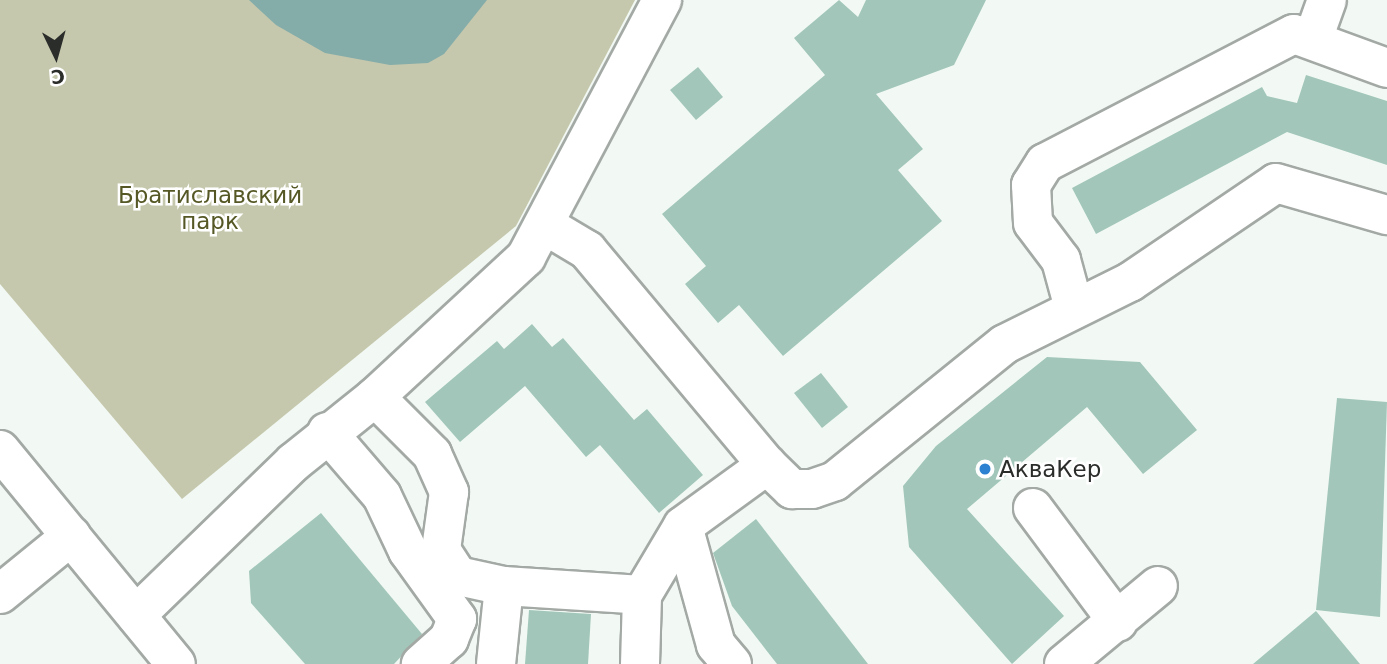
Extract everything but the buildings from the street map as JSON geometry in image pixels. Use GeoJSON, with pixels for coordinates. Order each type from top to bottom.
{"type":"FeatureCollection","features":[{"type":"Feature","properties":{"kind":"street"},"geometry":{"type":"LineString","coordinates":[[136,615],[327,432],[375,397],[526,257],[662,0]]}},
{"type":"Feature","properties":{"kind":"street"},"geometry":{"type":"LineString","coordinates":[[1313,39],[1327,0]]}},
{"type":"Feature","properties":{"kind":"street"},"geometry":{"type":"LineString","coordinates":[[1074,308],[1061,260],[1033,223],[1031,185],[1045,163],[1294,34],[1387,68]]}},
{"type":"Feature","properties":{"kind":"street"},"geometry":{"type":"LineString","coordinates":[[545,225],[587,250],[767,465],[792,489],[835,481],[1005,344],[1130,282],[1276,183],[1387,215]]}},
{"type":"Feature","properties":{"kind":"street"},"geometry":{"type":"LineString","coordinates":[[375,397],[432,454],[449,492],[440,550],[458,576],[504,586],[642,595]]}},
{"type":"Feature","properties":{"kind":"street"},"geometry":{"type":"LineString","coordinates":[[327,432],[382,496],[408,551],[457,619],[449,639],[421,664]]}},
{"type":"Feature","properties":{"kind":"street"},"geometry":{"type":"LineString","coordinates":[[0,450],[176,664]]}},
{"type":"Feature","properties":{"kind":"street"},"geometry":{"type":"LineString","coordinates":[[640,664],[642,595],[683,526],[767,465]]}},
{"type":"Feature","properties":{"kind":"street"},"geometry":{"type":"LineString","coordinates":[[1033,508],[1118,622]]}},
{"type":"Feature","properties":{"kind":"street"},"geometry":{"type":"LineString","coordinates":[[683,526],[716,645],[732,664]]}},
{"type":"Feature","properties":{"kind":"street"},"geometry":{"type":"LineString","coordinates":[[0,594],[71,536]]}},
{"type":"Feature","properties":{"kind":"street"},"geometry":{"type":"LineString","coordinates":[[496,664],[504,586]]}},
{"type":"Feature","properties":{"kind":"street"},"geometry":{"type":"LineString","coordinates":[[1064,664],[1118,622],[1158,586]]}},
{"type":"Feature","properties":{"kind":"green space","name":"Братиславский парк"},"geometry":{"type":"Polygon","coordinates":[[[0,0],[635,0],[516,226],[182,499],[0,284],[0,0]]]}},
{"type":"Feature","properties":{"kind":"water"},"geometry":{"type":"Polygon","coordinates":[[[249,0],[487,0],[444,54],[428,63],[390,65],[325,53],[276,25],[249,0]]]}},
{"type":"Feature","properties":{"kind":"place","name":"АкваКер"},"geometry":{"type":"Point","coordinates":[985,469]}}]}
